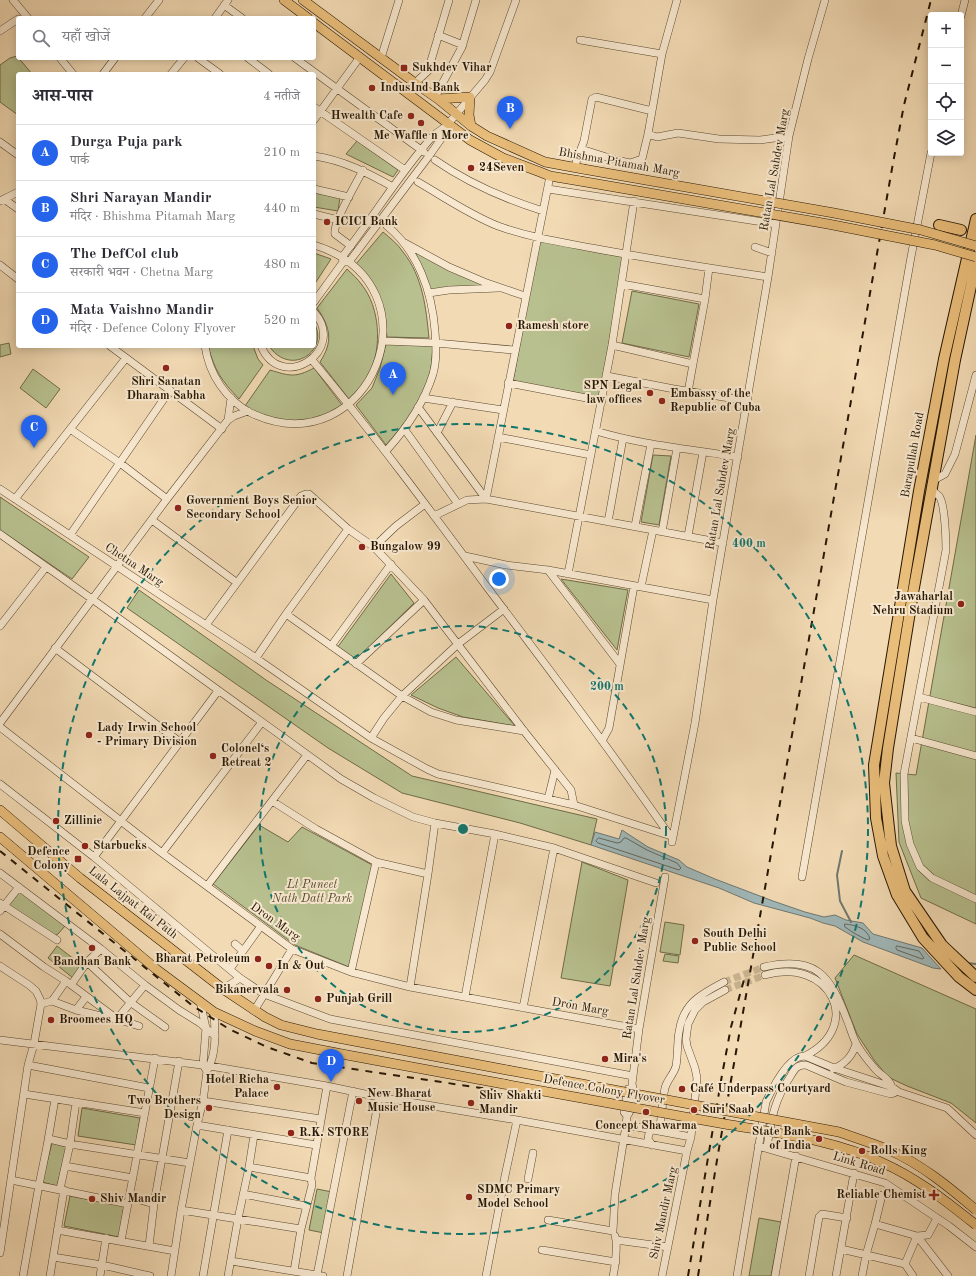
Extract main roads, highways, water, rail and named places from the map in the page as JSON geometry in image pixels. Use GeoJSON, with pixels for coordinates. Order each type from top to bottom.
{"type":"FeatureCollection","features":[{"type":"Feature","properties":{"kind":"highway","name":"Barapullah Road"},"geometry":{"type":"LineString","coordinates":[[976,219],[944,359],[919,491],[874,765],[876,818],[883,856],[897,895],[923,938],[959,977],[976,990]]}},
{"type":"Feature","properties":{"kind":"highway"},"geometry":{"type":"LineString","coordinates":[[939,225],[961,230]]}},
{"type":"Feature","properties":{"kind":"highway","name":"Barapullah Road"},"geometry":{"type":"LineString","coordinates":[[975,266],[955,360],[896,700],[884,782],[891,846],[905,891],[942,944],[976,977]]}},
{"type":"Feature","properties":{"kind":"main road"},"geometry":{"type":"LineString","coordinates":[[284,0],[305,16]]}},
{"type":"Feature","properties":{"kind":"main road","name":"Bhishma Pitamah Marg"},"geometry":{"type":"LineString","coordinates":[[303,0],[415,84],[437,98],[471,126],[510,147],[545,162],[898,226],[928,232],[976,246]]}},
{"type":"Feature","properties":{"kind":"main road","name":"Bhishma Pitamah Marg"},"geometry":{"type":"LineString","coordinates":[[316,24],[360,57],[446,127],[503,158],[550,176],[828,224],[935,245],[976,257]]}},
{"type":"Feature","properties":{"kind":"main road"},"geometry":{"type":"LineString","coordinates":[[437,98],[470,97],[469,115],[471,126]]}},
{"type":"Feature","properties":{"kind":"main road","name":"Lala Lajpat Rai Path"},"geometry":{"type":"LineString","coordinates":[[0,810],[80,878],[223,989],[254,1011]]}},
{"type":"Feature","properties":{"kind":"main road","name":"Defence Colony Flyover"},"geometry":{"type":"LineString","coordinates":[[0,837],[156,969],[214,1012],[255,1031],[290,1044],[793,1136],[836,1146],[883,1162],[907,1175],[946,1201],[976,1225]]}},
{"type":"Feature","properties":{"kind":"main road","name":"Defence Colony Flyover"},"geometry":{"type":"LineString","coordinates":[[254,1011],[280,1025],[317,1034],[839,1132],[890,1151],[916,1165],[953,1191],[976,1210]]}},
{"type":"Feature","properties":{"kind":"water"},"geometry":{"type":"Polygon","coordinates":[[[622,830],[648,847],[679,860],[687,867],[715,879],[805,912],[824,917],[835,915],[846,920],[863,923],[873,934],[922,948],[941,969],[933,968],[863,942],[835,926],[754,903],[719,888],[591,845],[595,832],[619,839],[622,830]]]}},
{"type":"Feature","properties":{"kind":"waterway"},"geometry":{"type":"LineString","coordinates":[[842,851],[837,875],[840,901],[851,922]]}},
{"type":"Feature","properties":{"kind":"waterway"},"geometry":{"type":"LineString","coordinates":[[967,963],[976,964]]}},
{"type":"Feature","properties":{"kind":"tunnel"},"geometry":{"type":"LineString","coordinates":[[724,982],[764,967]]}},
{"type":"Feature","properties":{"kind":"tunnel"},"geometry":{"type":"LineString","coordinates":[[725,990],[765,975]]}},
{"type":"Feature","properties":{"kind":"railway"},"geometry":{"type":"LineString","coordinates":[[698,1276],[718,1154],[893,163],[904,105],[931,0]]}},
{"type":"Feature","properties":{"kind":"railway"},"geometry":{"type":"LineString","coordinates":[[0,851],[193,1006],[229,1029],[267,1047],[312,1063],[495,1090]]}},
{"type":"Feature","properties":{"kind":"railway"},"geometry":{"type":"LineString","coordinates":[[688,1276],[731,1027],[745,976]]}},
{"type":"Feature","properties":{"kind":"place","name":"Sukhdev Vihar"},"geometry":{"type":"Point","coordinates":[404,68]}},
{"type":"Feature","properties":{"kind":"place","name":"IndusInd Bank"},"geometry":{"type":"Point","coordinates":[372,88]}},
{"type":"Feature","properties":{"kind":"place","name":"Hwealth Cafe"},"geometry":{"type":"Point","coordinates":[411,116]}},
{"type":"Feature","properties":{"kind":"place","name":"Me Waffle n More"},"geometry":{"type":"Point","coordinates":[421,123]}},
{"type":"Feature","properties":{"kind":"place","name":"Shri Narayan Mandir"},"geometry":{"type":"Point","coordinates":[510,129]}},
{"type":"Feature","properties":{"kind":"place","name":"24Seven"},"geometry":{"type":"Point","coordinates":[471,168]}},
{"type":"Feature","properties":{"kind":"place","name":"ICICI Bank"},"geometry":{"type":"Point","coordinates":[327,222]}},
{"type":"Feature","properties":{"kind":"place","name":"Ramesh store"},"geometry":{"type":"Point","coordinates":[509,326]}},
{"type":"Feature","properties":{"kind":"place","name":"Shri Sanatan Dharam Sabha"},"geometry":{"type":"Point","coordinates":[166,368]}},
{"type":"Feature","properties":{"kind":"place","name":"SPN Legal law offices"},"geometry":{"type":"Point","coordinates":[650,393]}},
{"type":"Feature","properties":{"kind":"place","name":"Durga Puja park"},"geometry":{"type":"Point","coordinates":[393,395]}},
{"type":"Feature","properties":{"kind":"place","name":"Embassy of the Republic of Cuba"},"geometry":{"type":"Point","coordinates":[662,401]}},
{"type":"Feature","properties":{"kind":"place","name":"The DefCol club"},"geometry":{"type":"Point","coordinates":[34,448]}},
{"type":"Feature","properties":{"kind":"place","name":"Government Boys Senior Secondary School"},"geometry":{"type":"Point","coordinates":[178,508]}},
{"type":"Feature","properties":{"kind":"place","name":"Bungalow 99"},"geometry":{"type":"Point","coordinates":[362,547]}},
{"type":"Feature","properties":{"kind":"place","name":"Jawaharlal Nehru Stadium"},"geometry":{"type":"Point","coordinates":[961,604]}},
{"type":"Feature","properties":{"kind":"place","name":"Lady Irwin School - Primary Division"},"geometry":{"type":"Point","coordinates":[89,735]}},
{"type":"Feature","properties":{"kind":"place","name":"Colonel‘s Retreat 2"},"geometry":{"type":"Point","coordinates":[213,756]}},
{"type":"Feature","properties":{"kind":"place","name":"Zillinie"},"geometry":{"type":"Point","coordinates":[56,821]}},
{"type":"Feature","properties":{"kind":"place","name":"Starbucks"},"geometry":{"type":"Point","coordinates":[85,846]}},
{"type":"Feature","properties":{"kind":"place","name":"Defence Colony"},"geometry":{"type":"Point","coordinates":[78,859]}},
{"type":"Feature","properties":{"kind":"place","name":"South Delhi Public School"},"geometry":{"type":"Point","coordinates":[695,941]}},
{"type":"Feature","properties":{"kind":"place","name":"Bandhan Bank"},"geometry":{"type":"Point","coordinates":[92,948]}},
{"type":"Feature","properties":{"kind":"place","name":"Bharat Petroleum"},"geometry":{"type":"Point","coordinates":[258,959]}},
{"type":"Feature","properties":{"kind":"place","name":"In & Out"},"geometry":{"type":"Point","coordinates":[269,966]}},
{"type":"Feature","properties":{"kind":"place","name":"Bikanervala"},"geometry":{"type":"Point","coordinates":[287,990]}},
{"type":"Feature","properties":{"kind":"place","name":"Punjab Grill"},"geometry":{"type":"Point","coordinates":[318,999]}},
{"type":"Feature","properties":{"kind":"place","name":"Broomees HQ"},"geometry":{"type":"Point","coordinates":[51,1020]}},
{"type":"Feature","properties":{"kind":"place","name":"Mira's"},"geometry":{"type":"Point","coordinates":[605,1059]}},
{"type":"Feature","properties":{"kind":"place","name":"Mata Vaishno Mandir"},"geometry":{"type":"Point","coordinates":[331,1082]}},
{"type":"Feature","properties":{"kind":"place","name":"Hotel Richa Palace"},"geometry":{"type":"Point","coordinates":[277,1087]}},
{"type":"Feature","properties":{"kind":"place","name":"Café Underpass Courtyard"},"geometry":{"type":"Point","coordinates":[682,1089]}},
{"type":"Feature","properties":{"kind":"place","name":"New Bharat Music House"},"geometry":{"type":"Point","coordinates":[359,1101]}},
{"type":"Feature","properties":{"kind":"place","name":"Shiv Shakti Mandir"},"geometry":{"type":"Point","coordinates":[471,1103]}},
{"type":"Feature","properties":{"kind":"place","name":"Two Brothers Design"},"geometry":{"type":"Point","coordinates":[209,1108]}},
{"type":"Feature","properties":{"kind":"place","name":"Suri Saab"},"geometry":{"type":"Point","coordinates":[694,1110]}},
{"type":"Feature","properties":{"kind":"place","name":"Concept Shawarma"},"geometry":{"type":"Point","coordinates":[646,1112]}},
{"type":"Feature","properties":{"kind":"place","name":"R.K. STORE"},"geometry":{"type":"Point","coordinates":[291,1133]}},
{"type":"Feature","properties":{"kind":"place","name":"State Bank of India"},"geometry":{"type":"Point","coordinates":[819,1139]}},
{"type":"Feature","properties":{"kind":"place","name":"Rolls King"},"geometry":{"type":"Point","coordinates":[862,1151]}},
{"type":"Feature","properties":{"kind":"place","name":"Reliable Chemist"},"geometry":{"type":"Point","coordinates":[934,1195]}},
{"type":"Feature","properties":{"kind":"place","name":"SDMC Primary Model School"},"geometry":{"type":"Point","coordinates":[469,1197]}},
{"type":"Feature","properties":{"kind":"place","name":"Shiv Mandir"},"geometry":{"type":"Point","coordinates":[92,1199]}},
{"type":"Feature","properties":{"kind":"park label","name":"Lt Puneet Nath Datt Park"},"geometry":{"type":"Point","coordinates":[312,892]}}]}
